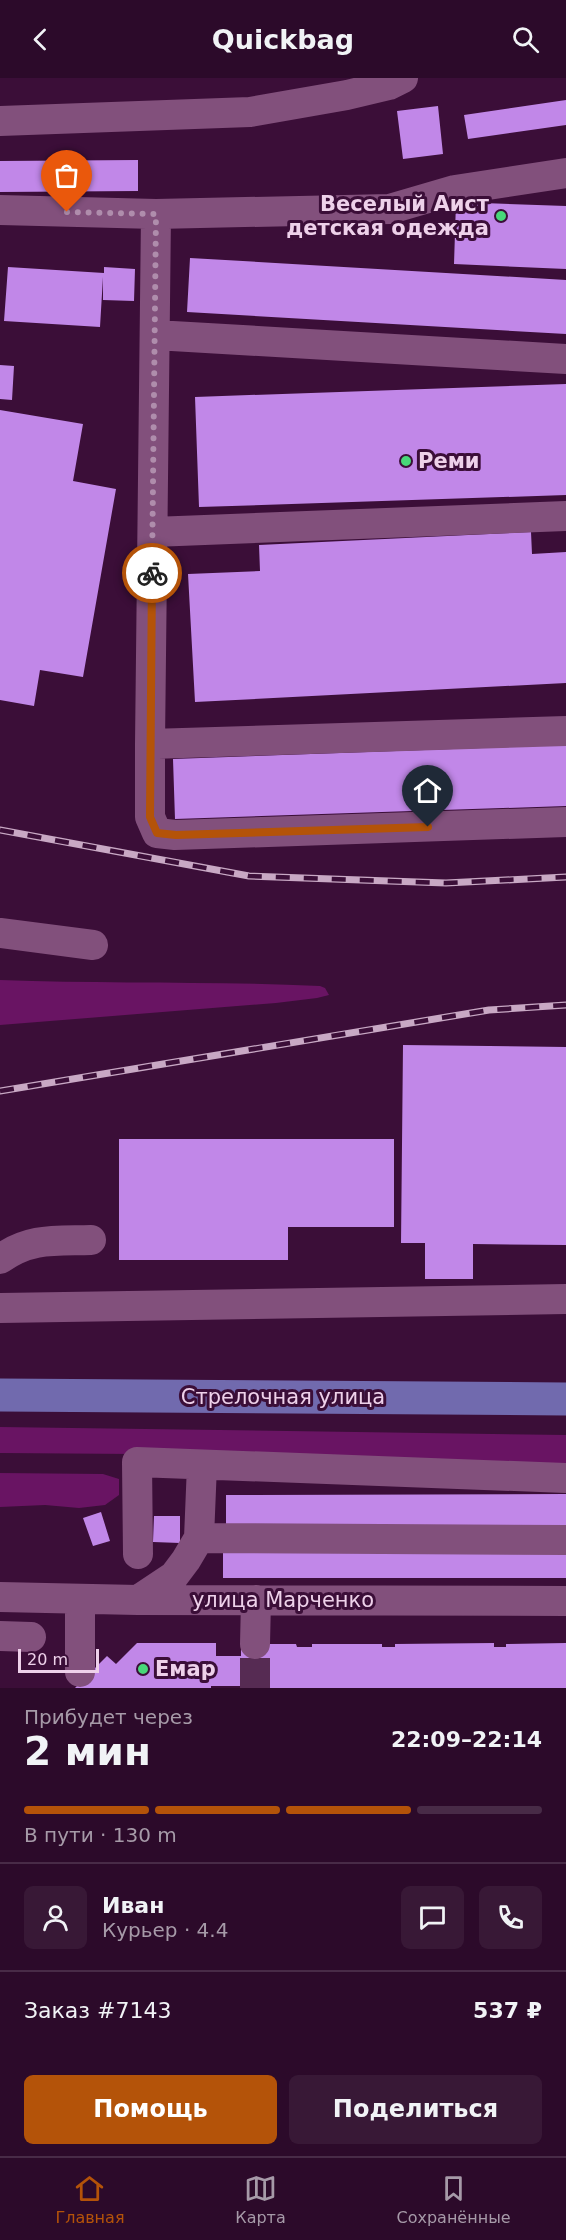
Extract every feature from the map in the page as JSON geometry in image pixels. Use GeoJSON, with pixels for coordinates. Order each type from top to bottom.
{"type":"FeatureCollection","features":[{"type":"Feature","properties":{"kind":"main road","name":"Стрелочная улица"},"geometry":{"type":"LineString","coordinates":[[0,1395],[566,1399]]}},
{"type":"Feature","properties":{"kind":"lane"},"geometry":{"type":"LineString","coordinates":[[0,121],[250,112],[347,95],[390,85],[404,78]]}},
{"type":"Feature","properties":{"kind":"lane"},"geometry":{"type":"LineString","coordinates":[[0,210],[156,214],[390,209],[455,190],[566,173]]}},
{"type":"Feature","properties":{"kind":"lane"},"geometry":{"type":"LineString","coordinates":[[156,214],[150,817],[157,833],[176,835],[566,822]]}},
{"type":"Feature","properties":{"kind":"lane"},"geometry":{"type":"LineString","coordinates":[[154,335],[566,359]]}},
{"type":"Feature","properties":{"kind":"lane"},"geometry":{"type":"LineString","coordinates":[[153,532],[566,516]]}},
{"type":"Feature","properties":{"kind":"lane"},"geometry":{"type":"LineString","coordinates":[[150,744],[566,731]]}},
{"type":"Feature","properties":{"kind":"lane"},"geometry":{"type":"LineString","coordinates":[[0,933],[93,945]]}},
{"type":"Feature","properties":{"kind":"lane"},"geometry":{"type":"LineString","coordinates":[[0,1259],[10,1252],[39,1241],[91,1240]]}},
{"type":"Feature","properties":{"kind":"lane"},"geometry":{"type":"LineString","coordinates":[[0,1308],[566,1299]]}},
{"type":"Feature","properties":{"kind":"lane"},"geometry":{"type":"LineString","coordinates":[[138,1554],[137,1462],[566,1478]]}},
{"type":"Feature","properties":{"kind":"lane"},"geometry":{"type":"LineString","coordinates":[[138,1600],[174,1576],[199,1538],[202,1465]]}},
{"type":"Feature","properties":{"kind":"lane"},"geometry":{"type":"LineString","coordinates":[[199,1538],[566,1540]]}},
{"type":"Feature","properties":{"kind":"lane","name":"улица Марченко"},"geometry":{"type":"LineString","coordinates":[[0,1597],[138,1600],[566,1600]]}},
{"type":"Feature","properties":{"kind":"lane"},"geometry":{"type":"LineString","coordinates":[[80,1599],[80,1672]]}},
{"type":"Feature","properties":{"kind":"lane"},"geometry":{"type":"LineString","coordinates":[[255,1644],[256,1600]]}},
{"type":"Feature","properties":{"kind":"lane"},"geometry":{"type":"LineString","coordinates":[[0,1636],[31,1637]]}},
{"type":"Feature","properties":{"kind":"shaded area"},"geometry":{"type":"Polygon","coordinates":[[[0,980],[320,986],[325,988],[329,995],[276,1003],[0,1025],[0,980]]]}},
{"type":"Feature","properties":{"kind":"shaded area"},"geometry":{"type":"Polygon","coordinates":[[[0,1427],[566,1435],[566,1465],[136,1454],[0,1453],[0,1427]]]}},
{"type":"Feature","properties":{"kind":"shaded area"},"geometry":{"type":"Polygon","coordinates":[[[0,1473],[103,1474],[119,1479],[119,1495],[105,1505],[79,1508],[45,1505],[0,1507],[0,1473]]]}},
{"type":"Feature","properties":{"kind":"building"},"geometry":{"type":"Polygon","coordinates":[[[566,100],[566,125],[468,139],[464,115],[566,100]]]}},
{"type":"Feature","properties":{"kind":"building"},"geometry":{"type":"Polygon","coordinates":[[[438,106],[443,154],[403,159],[397,111],[438,106]]]}},
{"type":"Feature","properties":{"kind":"building"},"geometry":{"type":"Polygon","coordinates":[[[138,160],[138,191],[0,192],[0,161],[138,160]]]}},
{"type":"Feature","properties":{"kind":"building"},"geometry":{"type":"Polygon","coordinates":[[[456,202],[566,206],[566,269],[454,264],[456,202]]]}},
{"type":"Feature","properties":{"kind":"building"},"geometry":{"type":"Polygon","coordinates":[[[190,258],[566,280],[566,334],[187,312],[190,258]]]}},
{"type":"Feature","properties":{"kind":"building"},"geometry":{"type":"Polygon","coordinates":[[[8,267],[104,273],[104,267],[135,269],[134,301],[103,300],[103,277],[100,327],[4,321],[8,267]]]}},
{"type":"Feature","properties":{"kind":"building"},"geometry":{"type":"Polygon","coordinates":[[[0,365],[14,366],[12,400],[0,399],[0,365]]]}},
{"type":"Feature","properties":{"kind":"building"},"geometry":{"type":"Polygon","coordinates":[[[566,384],[566,495],[199,507],[195,397],[566,384]]]}},
{"type":"Feature","properties":{"kind":"building"},"geometry":{"type":"Polygon","coordinates":[[[0,410],[83,424],[73,481],[116,489],[83,677],[40,670],[34,706],[0,700],[0,410]]]}},
{"type":"Feature","properties":{"kind":"building"},"geometry":{"type":"Polygon","coordinates":[[[531,532],[532,554],[566,552],[566,683],[195,702],[188,574],[260,571],[259,545],[531,532]]]}},
{"type":"Feature","properties":{"kind":"building"},"geometry":{"type":"Polygon","coordinates":[[[566,745],[566,806],[175,819],[173,759],[566,745]]]}},
{"type":"Feature","properties":{"kind":"building"},"geometry":{"type":"Polygon","coordinates":[[[403,1045],[566,1047],[566,1245],[473,1244],[473,1279],[425,1279],[425,1243],[401,1243],[403,1045]]]}},
{"type":"Feature","properties":{"kind":"building"},"geometry":{"type":"Polygon","coordinates":[[[119,1139],[394,1139],[394,1227],[288,1227],[288,1260],[119,1260],[119,1139]]]}},
{"type":"Feature","properties":{"kind":"building"},"geometry":{"type":"Polygon","coordinates":[[[566,1494],[566,1525],[226,1525],[226,1495],[566,1494]]]}},
{"type":"Feature","properties":{"kind":"building"},"geometry":{"type":"Polygon","coordinates":[[[101,1512],[110,1541],[93,1546],[83,1518],[101,1512]]]}},
{"type":"Feature","properties":{"kind":"building"},"geometry":{"type":"Polygon","coordinates":[[[154,1516],[180,1516],[180,1543],[153,1542],[154,1516]]]}},
{"type":"Feature","properties":{"kind":"building"},"geometry":{"type":"Polygon","coordinates":[[[223,1550],[566,1550],[566,1578],[223,1578],[223,1550]]]}},
{"type":"Feature","properties":{"kind":"building"},"geometry":{"type":"Polygon","coordinates":[[[137,1643],[216,1643],[216,1656],[241,1656],[241,1644],[296,1644],[297,1647],[312,1647],[312,1644],[382,1644],[382,1647],[395,1647],[395,1644],[494,1643],[494,1647],[506,1647],[506,1644],[566,1643],[566,1688],[241,1688],[241,1686],[211,1686],[211,1688],[75,1688],[107,1656],[116,1664],[137,1643]]]}},
{"type":"Feature","properties":{"kind":"tunnel"},"geometry":{"type":"LineString","coordinates":[[255,1644],[255,1688]]}},
{"type":"Feature","properties":{"kind":"railway"},"geometry":{"type":"LineString","coordinates":[[0,830],[249,876],[446,883],[566,877]]}},
{"type":"Feature","properties":{"kind":"railway"},"geometry":{"type":"LineString","coordinates":[[0,1091],[489,1010],[566,1005]]}},
{"type":"Feature","properties":{"kind":"way so far"},"geometry":{"type":"LineString","coordinates":[[67,212],[156,214],[152,573]]}},
{"type":"Feature","properties":{"kind":"place","name":"Веселый Аист детская одежда"},"geometry":{"type":"Point","coordinates":[501,216]}},
{"type":"Feature","properties":{"kind":"place","name":"Реми"},"geometry":{"type":"Point","coordinates":[406,461]}},
{"type":"Feature","properties":{"kind":"place","name":"Емар"},"geometry":{"type":"Point","coordinates":[143,1669]}},
{"type":"Feature","properties":{"kind":"route"},"geometry":{"type":"LineString","coordinates":[[152,573],[150,817],[157,833],[176,835],[428,827]]}}]}
